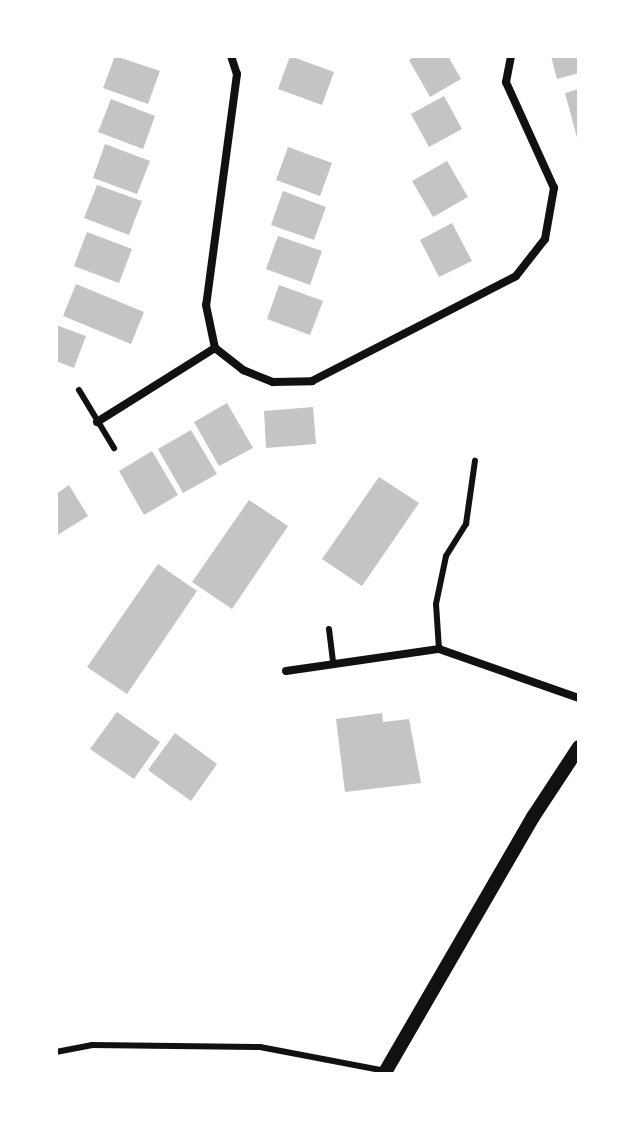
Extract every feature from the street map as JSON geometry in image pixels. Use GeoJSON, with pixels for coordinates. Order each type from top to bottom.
{"type":"FeatureCollection","features":[{"type":"Feature","properties":{"kind":"street"},"geometry":{"type":"LineString","coordinates":[[231,56],[237,74],[206,305],[215,348],[243,370],[273,382],[312,381],[516,276],[545,239],[554,188],[506,82],[511,56]]}},
{"type":"Feature","properties":{"kind":"street"},"geometry":{"type":"LineString","coordinates":[[97,422],[215,348]]}},
{"type":"Feature","properties":{"kind":"street"},"geometry":{"type":"LineString","coordinates":[[286,671],[439,649],[579,698]]}},
{"type":"Feature","properties":{"kind":"street"},"geometry":{"type":"LineString","coordinates":[[385,1072],[533,817],[579,747]]}},
{"type":"Feature","properties":{"kind":"lane"},"geometry":{"type":"LineString","coordinates":[[79,390],[114,448]]}},
{"type":"Feature","properties":{"kind":"lane"},"geometry":{"type":"LineString","coordinates":[[439,649],[436,604],[446,556],[466,524],[475,461]]}},
{"type":"Feature","properties":{"kind":"lane"},"geometry":{"type":"LineString","coordinates":[[329,629],[333,664]]}},
{"type":"Feature","properties":{"kind":"lane"},"geometry":{"type":"LineString","coordinates":[[56,1052],[92,1045],[260,1047],[385,1072]]}},
{"type":"Feature","properties":{"kind":"building"},"geometry":{"type":"Polygon","coordinates":[[[115,56],[160,71],[148,104],[103,88],[115,56]]]}},
{"type":"Feature","properties":{"kind":"building"},"geometry":{"type":"Polygon","coordinates":[[[290,56],[334,72],[322,105],[278,89],[290,56]]]}},
{"type":"Feature","properties":{"kind":"building"},"geometry":{"type":"Polygon","coordinates":[[[416,56],[448,56],[461,79],[430,97],[409,60],[416,56]]]}},
{"type":"Feature","properties":{"kind":"building"},"geometry":{"type":"Polygon","coordinates":[[[551,56],[579,56],[579,73],[557,79],[551,56]]]}},
{"type":"Feature","properties":{"kind":"building"},"geometry":{"type":"Polygon","coordinates":[[[579,89],[579,141],[578,141],[565,93],[579,89]]]}},
{"type":"Feature","properties":{"kind":"building"},"geometry":{"type":"Polygon","coordinates":[[[444,96],[462,129],[429,147],[411,114],[444,96]]]}},
{"type":"Feature","properties":{"kind":"building"},"geometry":{"type":"Polygon","coordinates":[[[111,99],[155,116],[143,149],[98,132],[111,99]]]}},
{"type":"Feature","properties":{"kind":"building"},"geometry":{"type":"Polygon","coordinates":[[[105,144],[150,161],[137,194],[93,178],[105,144]]]}},
{"type":"Feature","properties":{"kind":"building"},"geometry":{"type":"Polygon","coordinates":[[[288,147],[332,163],[320,196],[276,180],[288,147]]]}},
{"type":"Feature","properties":{"kind":"building"},"geometry":{"type":"Polygon","coordinates":[[[447,161],[468,197],[433,217],[412,181],[447,161]]]}},
{"type":"Feature","properties":{"kind":"building"},"geometry":{"type":"Polygon","coordinates":[[[97,185],[142,201],[129,235],[84,218],[97,185]]]}},
{"type":"Feature","properties":{"kind":"building"},"geometry":{"type":"Polygon","coordinates":[[[283,191],[326,207],[314,240],[271,225],[283,191]]]}},
{"type":"Feature","properties":{"kind":"building"},"geometry":{"type":"Polygon","coordinates":[[[452,223],[472,261],[439,277],[420,240],[452,223]]]}},
{"type":"Feature","properties":{"kind":"building"},"geometry":{"type":"Polygon","coordinates":[[[87,232],[132,249],[119,283],[74,266],[87,232]]]}},
{"type":"Feature","properties":{"kind":"building"},"geometry":{"type":"Polygon","coordinates":[[[278,236],[322,251],[310,285],[266,269],[278,236]]]}},
{"type":"Feature","properties":{"kind":"building"},"geometry":{"type":"Polygon","coordinates":[[[76,284],[144,312],[131,344],[63,316],[76,284]]]}},
{"type":"Feature","properties":{"kind":"building"},"geometry":{"type":"Polygon","coordinates":[[[279,285],[323,301],[310,335],[267,319],[279,285]]]}},
{"type":"Feature","properties":{"kind":"building"},"geometry":{"type":"Polygon","coordinates":[[[56,325],[86,336],[74,368],[56,361],[56,325]]]}},
{"type":"Feature","properties":{"kind":"building"},"geometry":{"type":"Polygon","coordinates":[[[227,403],[253,448],[219,466],[194,422],[227,403]]]}},
{"type":"Feature","properties":{"kind":"building"},"geometry":{"type":"Polygon","coordinates":[[[313,407],[316,444],[266,448],[264,411],[313,407]]]}},
{"type":"Feature","properties":{"kind":"building"},"geometry":{"type":"Polygon","coordinates":[[[191,430],[217,474],[183,493],[158,449],[191,430]]]}},
{"type":"Feature","properties":{"kind":"building"},"geometry":{"type":"Polygon","coordinates":[[[152,451],[178,495],[144,515],[119,471],[152,451]]]}},
{"type":"Feature","properties":{"kind":"building"},"geometry":{"type":"Polygon","coordinates":[[[379,477],[419,503],[362,586],[322,559],[379,477]]]}},
{"type":"Feature","properties":{"kind":"building"},"geometry":{"type":"Polygon","coordinates":[[[69,485],[88,516],[56,536],[56,494],[69,485]]]}},
{"type":"Feature","properties":{"kind":"building"},"geometry":{"type":"Polygon","coordinates":[[[249,500],[288,526],[232,609],[192,582],[249,500]]]}},
{"type":"Feature","properties":{"kind":"building"},"geometry":{"type":"Polygon","coordinates":[[[158,564],[197,591],[127,694],[87,667],[158,564]]]}},
{"type":"Feature","properties":{"kind":"building"},"geometry":{"type":"Polygon","coordinates":[[[117,712],[160,742],[134,779],[90,749],[117,712]]]}},
{"type":"Feature","properties":{"kind":"building"},"geometry":{"type":"Polygon","coordinates":[[[382,713],[383,722],[409,719],[421,783],[345,792],[336,719],[382,713]]]}},
{"type":"Feature","properties":{"kind":"building"},"geometry":{"type":"Polygon","coordinates":[[[175,733],[217,764],[191,801],[148,770],[175,733]]]}}]}
